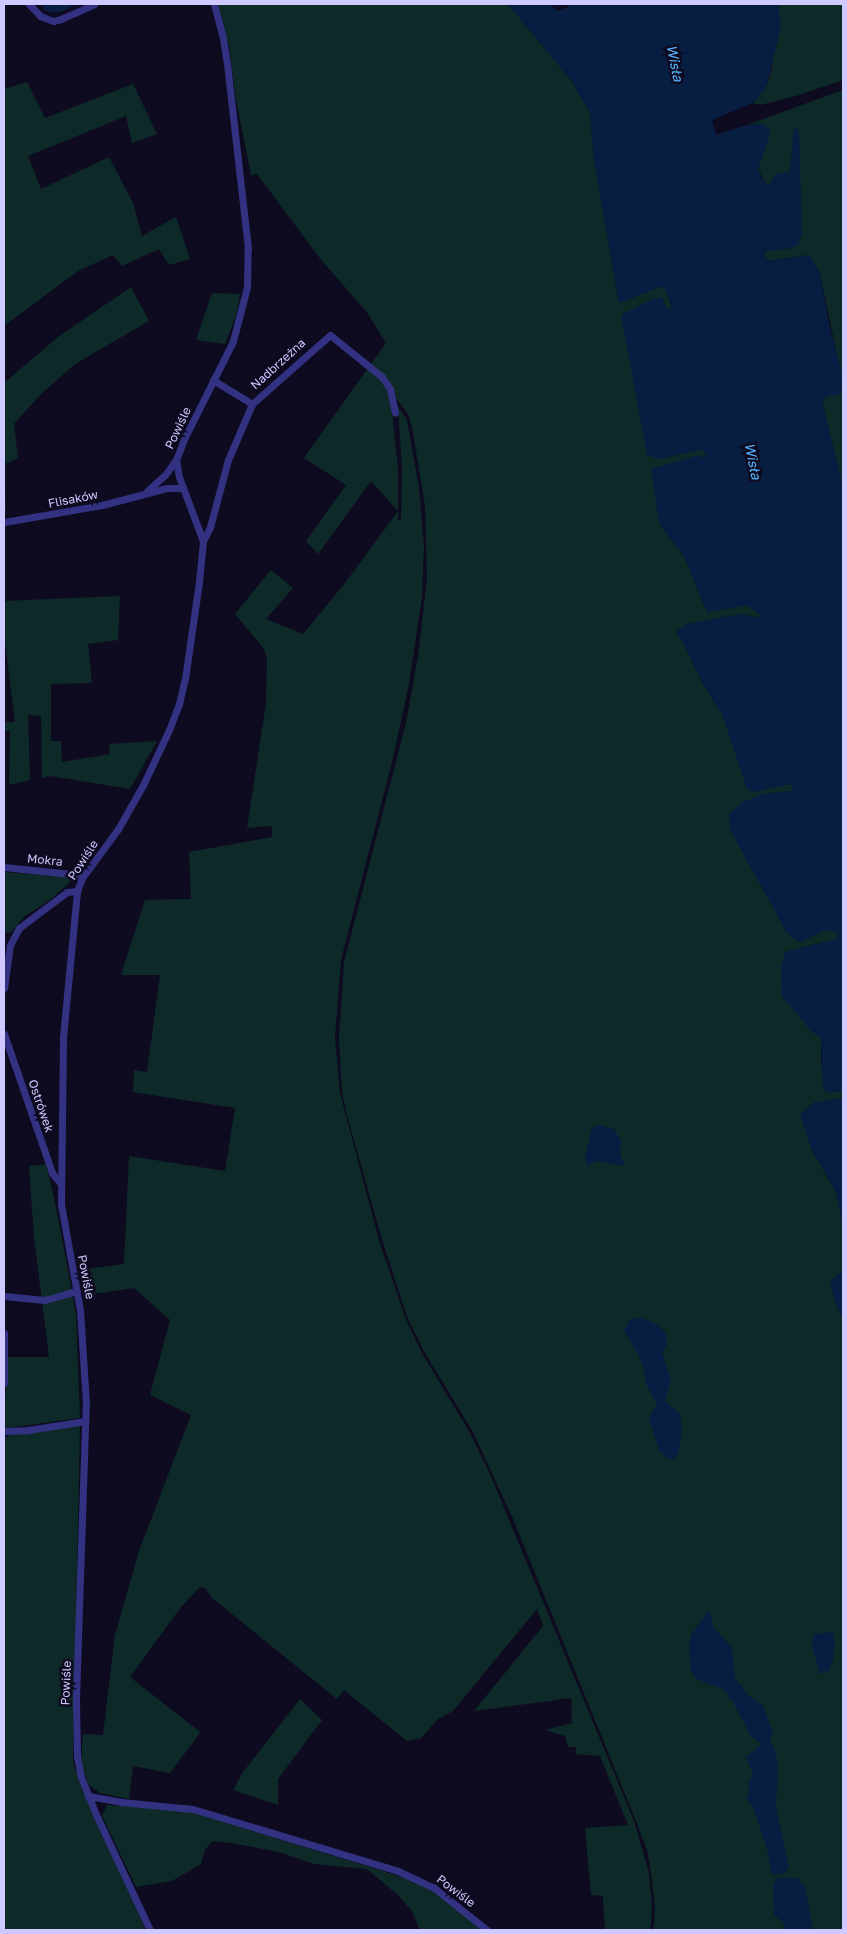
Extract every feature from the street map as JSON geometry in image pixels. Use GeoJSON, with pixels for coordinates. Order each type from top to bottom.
{"type":"FeatureCollection","features":[{"type":"Feature","properties":{"kind":"street"},"geometry":{"type":"LineString","coordinates":[[29,4],[40,16],[53,20],[61,19],[94,4]]}},
{"type":"Feature","properties":{"kind":"street","name":"Powiśle"},"geometry":{"type":"LineString","coordinates":[[150,1930],[88,1796],[77,1756],[76,1734],[85,1421],[82,1334],[63,1220],[61,1184],[65,1005],[77,891],[82,878],[131,808],[172,722],[185,678],[203,541],[182,488],[176,460],[239,325],[249,271],[227,64],[214,4]]}},
{"type":"Feature","properties":{"kind":"street","name":"Nadbrzeżna"},"geometry":{"type":"LineString","coordinates":[[203,541],[210,527],[228,460],[252,404],[330,335],[382,377],[390,389],[395,412]]}},
{"type":"Feature","properties":{"kind":"street"},"geometry":{"type":"LineString","coordinates":[[214,380],[252,404]]}},
{"type":"Feature","properties":{"kind":"street","name":"Flisaków"},"geometry":{"type":"LineString","coordinates":[[145,493],[165,475],[176,460]]}},
{"type":"Feature","properties":{"kind":"street","name":"Flisaków"},"geometry":{"type":"LineString","coordinates":[[4,522],[102,506],[167,488],[182,488]]}},
{"type":"Feature","properties":{"kind":"street","name":"Mokra"},"geometry":{"type":"LineString","coordinates":[[4,866],[71,874],[82,878]]}},
{"type":"Feature","properties":{"kind":"street"},"geometry":{"type":"LineString","coordinates":[[4,988],[11,942],[19,928],[67,892],[77,891]]}},
{"type":"Feature","properties":{"kind":"street"},"geometry":{"type":"LineString","coordinates":[[4,938],[11,942]]}},
{"type":"Feature","properties":{"kind":"street","name":"Ostrówek"},"geometry":{"type":"LineString","coordinates":[[4,1034],[52,1173],[61,1184]]}},
{"type":"Feature","properties":{"kind":"street"},"geometry":{"type":"LineString","coordinates":[[4,1296],[45,1300],[76,1291]]}},
{"type":"Feature","properties":{"kind":"street"},"geometry":{"type":"LineString","coordinates":[[4,1333],[4,1383]]}},
{"type":"Feature","properties":{"kind":"street"},"geometry":{"type":"LineString","coordinates":[[4,1431],[28,1430],[85,1421]]}},
{"type":"Feature","properties":{"kind":"street","name":"Powiśle"},"geometry":{"type":"LineString","coordinates":[[88,1796],[121,1802],[192,1809],[398,1871],[433,1887],[487,1930]]}},
{"type":"Feature","properties":{"kind":"green space"},"geometry":{"type":"Polygon","coordinates":[[[218,4],[508,4],[571,80],[590,113],[594,159],[619,303],[662,286],[666,290],[672,308],[667,310],[662,297],[659,459],[702,449],[707,456],[659,523],[685,558],[707,612],[747,605],[762,616],[759,618],[741,614],[688,624],[676,632],[683,642],[703,684],[722,714],[748,789],[753,792],[791,784],[793,791],[763,794],[768,897],[787,933],[800,942],[825,930],[836,932],[839,936],[837,939],[786,952],[811,1031],[821,1037],[821,1064],[828,1092],[843,1091],[843,1098],[813,1103],[811,1148],[836,1192],[843,1226],[843,1271],[830,1281],[836,1305],[843,1318],[843,1930],[652,1930],[655,1907],[651,1873],[647,1850],[636,1821],[513,1519],[473,1432],[425,1353],[408,1319],[383,1243],[342,1092],[339,1039],[344,962],[406,723],[418,656],[427,579],[425,506],[412,427],[408,414],[396,398],[391,403],[398,469],[398,511],[371,481],[318,554],[306,541],[346,485],[304,458],[386,343],[366,311],[322,261],[257,174],[251,175],[236,100],[229,46],[218,4]]]}},
{"type":"Feature","properties":{"kind":"green space"},"geometry":{"type":"Polygon","coordinates":[[[778,4],[843,4],[843,80],[796,96],[760,105],[753,103],[766,87],[772,68],[778,4]]]}},
{"type":"Feature","properties":{"kind":"green space"},"geometry":{"type":"Polygon","coordinates":[[[27,82],[45,118],[133,84],[157,134],[132,143],[126,116],[28,156],[41,189],[109,157],[133,203],[142,236],[176,217],[190,259],[169,265],[159,249],[122,266],[113,255],[78,271],[4,326],[4,89],[27,82]]]}},
{"type":"Feature","properties":{"kind":"green space"},"geometry":{"type":"Polygon","coordinates":[[[843,90],[843,385],[820,273],[809,255],[769,261],[765,258],[764,254],[766,251],[791,248],[792,155],[790,172],[780,173],[769,186],[766,185],[758,169],[770,130],[763,124],[747,125],[843,90]]]}},
{"type":"Feature","properties":{"kind":"green space"},"geometry":{"type":"Polygon","coordinates":[[[131,287],[149,321],[75,364],[40,395],[14,424],[18,458],[5,464],[6,514],[4,514],[4,383],[58,337],[131,287]]]}},
{"type":"Feature","properties":{"kind":"green space"},"geometry":{"type":"Polygon","coordinates":[[[212,293],[240,294],[236,316],[225,344],[196,340],[212,293]]]}},
{"type":"Feature","properties":{"kind":"green space"},"geometry":{"type":"Polygon","coordinates":[[[843,387],[843,487],[822,401],[828,396],[840,393],[843,387]]]}},
{"type":"Feature","properties":{"kind":"green space"},"geometry":{"type":"Polygon","coordinates":[[[398,407],[407,420],[419,488],[424,547],[422,597],[409,684],[393,758],[341,960],[335,1037],[340,1093],[380,1244],[406,1320],[423,1355],[470,1433],[490,1474],[634,1821],[649,1873],[652,1906],[649,1930],[605,1930],[603,1896],[591,1895],[585,1828],[628,1825],[600,1756],[575,1754],[576,1747],[568,1747],[565,1736],[545,1730],[572,1723],[571,1698],[474,1711],[543,1626],[537,1609],[453,1711],[438,1719],[421,1738],[407,1741],[344,1690],[337,1699],[212,1598],[206,1589],[200,1587],[181,1607],[130,1677],[200,1732],[194,1741],[170,1773],[133,1766],[129,1799],[100,1793],[88,1784],[81,1761],[83,1734],[103,1735],[115,1635],[139,1551],[191,1415],[150,1395],[170,1320],[134,1288],[85,1295],[80,1270],[124,1264],[129,1156],[225,1171],[235,1108],[133,1092],[134,1070],[147,1072],[160,975],[121,975],[145,900],[191,899],[189,852],[272,837],[272,826],[247,828],[266,703],[267,657],[262,646],[235,614],[271,570],[293,588],[266,619],[303,634],[345,583],[398,511],[398,520],[401,520],[402,466],[398,407]]]}},
{"type":"Feature","properties":{"kind":"green space"},"geometry":{"type":"Polygon","coordinates":[[[120,596],[118,640],[88,644],[92,683],[51,684],[51,741],[61,741],[62,762],[110,754],[109,744],[157,741],[130,789],[50,776],[42,778],[41,716],[28,715],[30,780],[9,785],[10,731],[4,731],[4,722],[15,722],[4,635],[4,601],[120,596]]]}},
{"type":"Feature","properties":{"kind":"green space"},"geometry":{"type":"Polygon","coordinates":[[[4,872],[68,877],[70,882],[50,900],[25,916],[11,932],[6,933],[4,932],[4,872]]]}},
{"type":"Feature","properties":{"kind":"green space"},"geometry":{"type":"Polygon","coordinates":[[[46,1164],[76,1314],[80,1418],[7,1428],[4,1426],[4,1413],[8,1357],[49,1357],[34,1238],[29,1166],[46,1164]]]}},
{"type":"Feature","properties":{"kind":"green space"},"geometry":{"type":"Polygon","coordinates":[[[80,1426],[73,1763],[146,1930],[4,1930],[4,1439],[9,1435],[80,1426]]]}},
{"type":"Feature","properties":{"kind":"green space"},"geometry":{"type":"Polygon","coordinates":[[[300,1699],[322,1720],[278,1779],[278,1805],[233,1790],[243,1772],[300,1699]]]}},
{"type":"Feature","properties":{"kind":"green space"},"geometry":{"type":"Polygon","coordinates":[[[107,1805],[188,1811],[421,1883],[440,1895],[482,1930],[420,1930],[412,1911],[398,1895],[367,1869],[314,1864],[279,1852],[232,1843],[212,1841],[205,1850],[201,1864],[172,1881],[136,1887],[102,1816],[107,1805]]]}},
{"type":"Feature","properties":{"kind":"water"},"geometry":{"type":"Polygon","coordinates":[[[43,4],[77,4],[60,12],[52,12],[44,10],[43,4]]]}},
{"type":"Feature","properties":{"kind":"water","name":"Wisła"},"geometry":{"type":"Polygon","coordinates":[[[508,4],[550,4],[557,11],[568,7],[568,4],[778,4],[781,27],[766,87],[753,103],[712,120],[716,135],[747,125],[763,124],[770,130],[758,169],[762,180],[769,186],[776,174],[790,172],[794,128],[799,130],[802,234],[798,245],[791,248],[766,251],[764,254],[765,258],[769,261],[809,255],[820,273],[829,324],[843,378],[843,387],[840,393],[835,396],[828,396],[822,401],[843,487],[843,1091],[828,1092],[823,1089],[821,1037],[811,1031],[782,996],[781,968],[785,952],[837,939],[839,935],[836,932],[825,930],[800,942],[787,933],[730,830],[729,814],[743,802],[763,794],[793,791],[791,784],[753,792],[747,789],[722,714],[703,684],[683,642],[676,632],[688,624],[741,614],[759,618],[762,616],[747,605],[707,612],[685,558],[659,523],[651,469],[699,455],[704,458],[707,456],[702,449],[659,459],[647,455],[621,315],[651,300],[662,297],[667,310],[672,308],[666,290],[662,286],[619,303],[594,159],[590,113],[571,80],[508,4]]]}},
{"type":"Feature","properties":{"kind":"water"},"geometry":{"type":"Polygon","coordinates":[[[843,1098],[843,1226],[836,1192],[811,1148],[800,1115],[813,1103],[843,1098]]]}},
{"type":"Feature","properties":{"kind":"water"},"geometry":{"type":"Polygon","coordinates":[[[599,1125],[614,1129],[621,1141],[620,1155],[626,1166],[598,1161],[587,1165],[585,1157],[592,1128],[599,1125]]]}},
{"type":"Feature","properties":{"kind":"water"},"geometry":{"type":"Polygon","coordinates":[[[843,1271],[843,1318],[836,1305],[830,1281],[843,1271]]]}},
{"type":"Feature","properties":{"kind":"water"},"geometry":{"type":"Polygon","coordinates":[[[643,1318],[657,1325],[665,1332],[667,1344],[662,1352],[671,1380],[665,1401],[680,1414],[682,1430],[678,1454],[672,1460],[666,1458],[659,1450],[649,1418],[657,1404],[646,1384],[643,1366],[637,1352],[624,1331],[630,1319],[643,1318]]]}},
{"type":"Feature","properties":{"kind":"water"},"geometry":{"type":"Polygon","coordinates":[[[709,1610],[714,1628],[732,1647],[735,1678],[748,1695],[763,1706],[773,1733],[770,1741],[776,1753],[778,1768],[776,1806],[789,1868],[784,1873],[772,1875],[767,1849],[753,1807],[747,1799],[749,1792],[748,1782],[753,1774],[746,1757],[762,1744],[751,1736],[734,1704],[723,1689],[696,1679],[691,1671],[689,1647],[691,1635],[709,1610]]]}},
{"type":"Feature","properties":{"kind":"water"},"geometry":{"type":"Polygon","coordinates":[[[833,1632],[835,1641],[833,1660],[828,1671],[820,1674],[812,1647],[813,1634],[833,1632]]]}},
{"type":"Feature","properties":{"kind":"water"},"geometry":{"type":"Polygon","coordinates":[[[776,1878],[798,1878],[805,1887],[813,1930],[785,1930],[783,1922],[774,1915],[773,1887],[776,1878]]]}}]}
